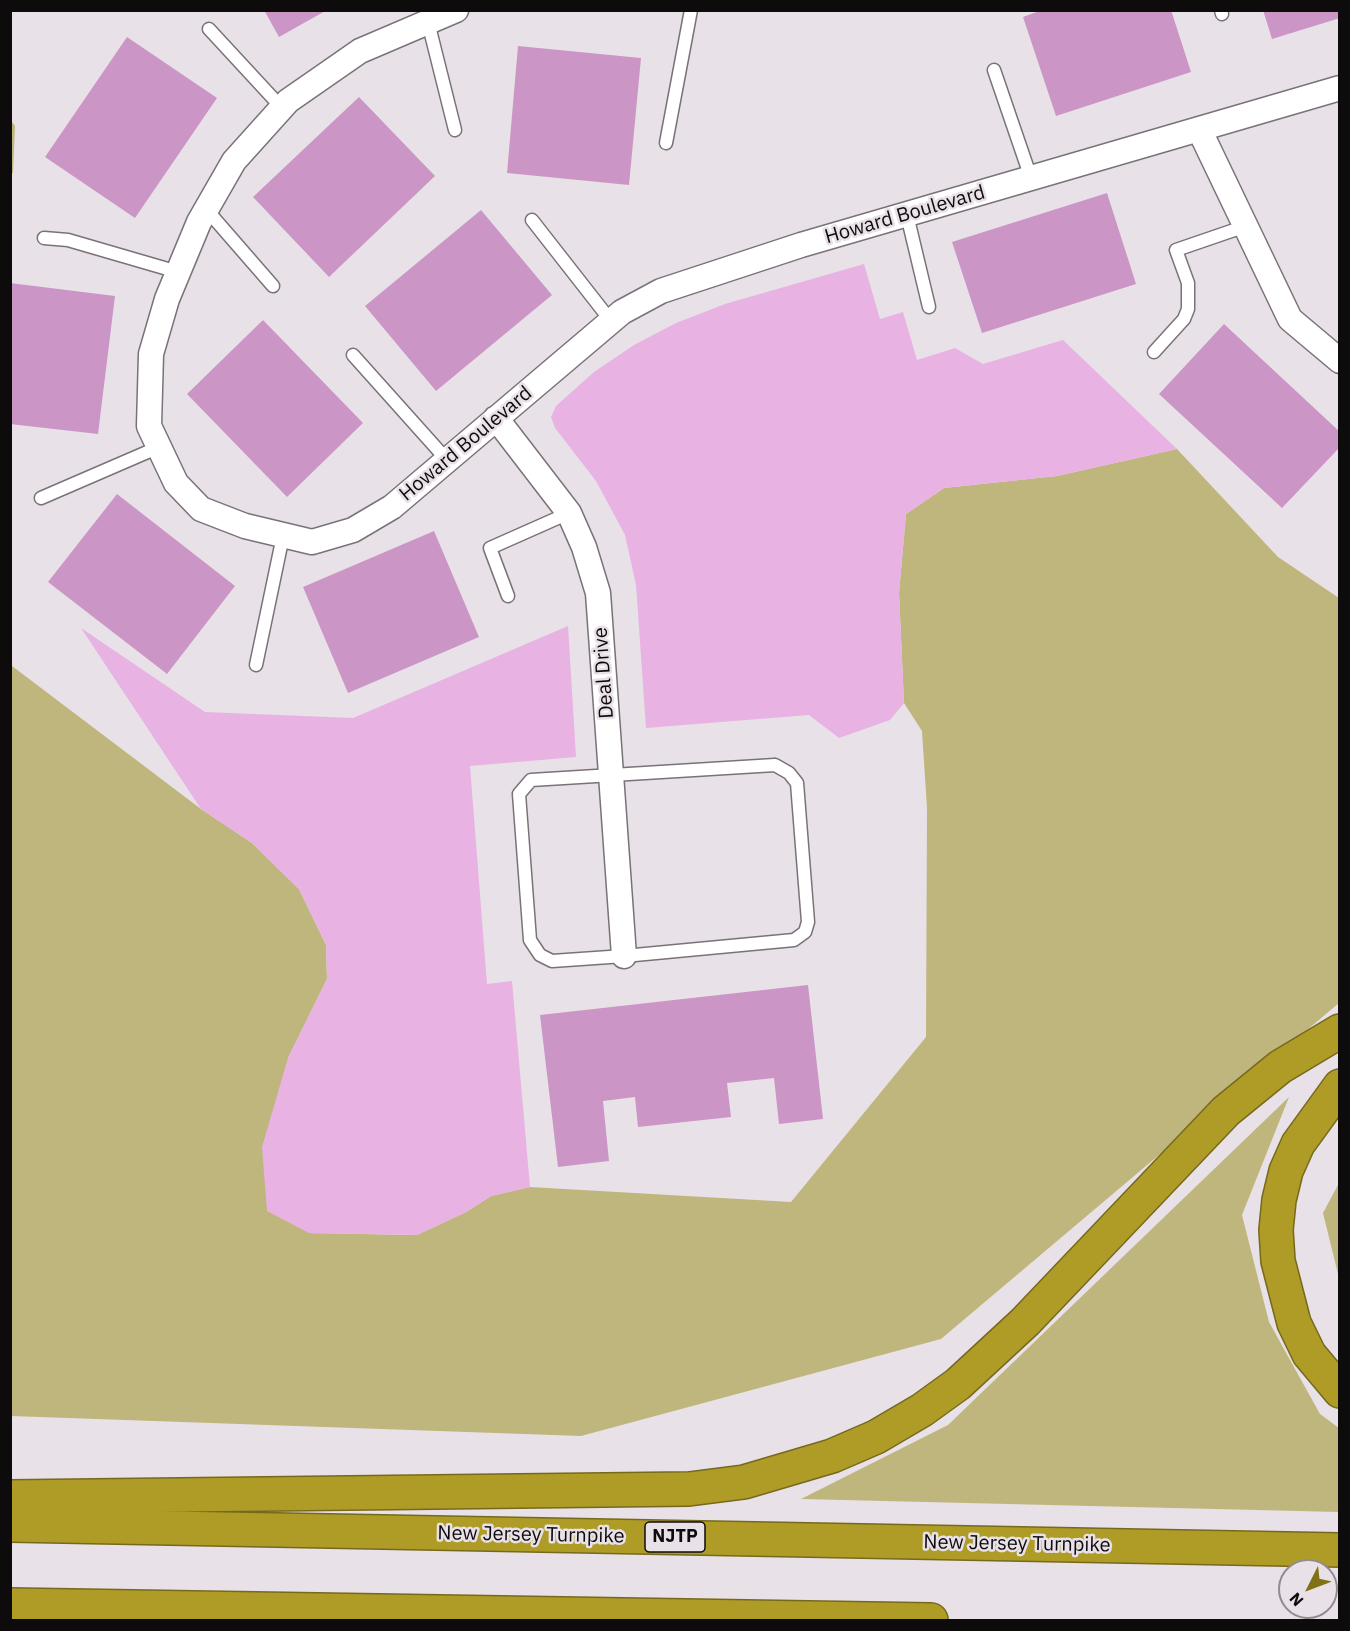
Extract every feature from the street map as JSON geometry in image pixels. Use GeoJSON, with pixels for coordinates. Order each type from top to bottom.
{"type":"FeatureCollection","features":[{"type":"Feature","properties":{"kind":"highway"},"geometry":{"type":"LineString","coordinates":[[10,1497],[689,1489],[744,1482],[820,1460],[876,1437],[922,1410],[958,1384],[1025,1322],[1226,1111],[1281,1067],[1340,1031]]}},
{"type":"Feature","properties":{"kind":"highway"},"geometry":{"type":"LineString","coordinates":[[1340,1086],[1298,1144],[1286,1171],[1279,1200],[1276,1230],[1278,1262],[1294,1323],[1309,1354],[1340,1391]]}},
{"type":"Feature","properties":{"kind":"highway","name":"New Jersey Turnpike"},"geometry":{"type":"LineString","coordinates":[[10,1525],[1340,1550]]}},
{"type":"Feature","properties":{"kind":"highway"},"geometry":{"type":"LineString","coordinates":[[10,1605],[931,1620]]}},
{"type":"Feature","properties":{"kind":"highway"},"geometry":{"type":"LineString","coordinates":[[10,1618],[26,1620]]}},
{"type":"Feature","properties":{"kind":"street","name":"Howard Boulevard"},"geometry":{"type":"LineString","coordinates":[[453,11],[360,51],[282,108],[234,161],[206,209],[178,272],[151,354],[149,426],[176,483],[201,509],[245,526],[312,542],[353,530],[392,507],[622,312],[661,291],[907,215],[1340,88]]}},
{"type":"Feature","properties":{"kind":"street"},"geometry":{"type":"LineString","coordinates":[[1200,129],[1290,319],[1340,361]]}},
{"type":"Feature","properties":{"kind":"street","name":"Deal Drive"},"geometry":{"type":"LineString","coordinates":[[496,418],[569,513],[584,547],[598,593],[624,956]]}},
{"type":"Feature","properties":{"kind":"lane"},"geometry":{"type":"LineString","coordinates":[[666,143],[691,10]]}},
{"type":"Feature","properties":{"kind":"lane"},"geometry":{"type":"LineString","coordinates":[[428,22],[455,130]]}},
{"type":"Feature","properties":{"kind":"lane"},"geometry":{"type":"LineString","coordinates":[[209,28],[282,108]]}},
{"type":"Feature","properties":{"kind":"lane"},"geometry":{"type":"LineString","coordinates":[[994,70],[1031,178]]}},
{"type":"Feature","properties":{"kind":"lane"},"geometry":{"type":"LineString","coordinates":[[206,209],[273,286]]}},
{"type":"Feature","properties":{"kind":"lane"},"geometry":{"type":"LineString","coordinates":[[907,215],[929,307]]}},
{"type":"Feature","properties":{"kind":"lane"},"geometry":{"type":"LineString","coordinates":[[532,220],[611,321]]}},
{"type":"Feature","properties":{"kind":"lane"},"geometry":{"type":"LineString","coordinates":[[1154,352],[1184,319],[1188,309],[1188,283],[1176,250],[1246,226]]}},
{"type":"Feature","properties":{"kind":"lane"},"geometry":{"type":"LineString","coordinates":[[44,238],[68,240],[178,272]]}},
{"type":"Feature","properties":{"kind":"lane"},"geometry":{"type":"LineString","coordinates":[[353,355],[447,460]]}},
{"type":"Feature","properties":{"kind":"lane"},"geometry":{"type":"LineString","coordinates":[[41,498],[159,447]]}},
{"type":"Feature","properties":{"kind":"lane"},"geometry":{"type":"LineString","coordinates":[[508,596],[490,548],[569,513]]}},
{"type":"Feature","properties":{"kind":"lane"},"geometry":{"type":"LineString","coordinates":[[256,665],[283,536]]}},
{"type":"Feature","properties":{"kind":"lane"},"geometry":{"type":"LineString","coordinates":[[776,765],[789,773],[797,783],[807,910],[805,932],[794,940],[624,956],[552,961],[540,955],[530,940],[519,794],[531,780],[611,775],[776,765]]}},
{"type":"Feature","properties":{"kind":"shaded area"},"geometry":{"type":"Polygon","coordinates":[[[10,119],[15,126],[13,173],[11,174],[10,119]]]}},
{"type":"Feature","properties":{"kind":"shaded area"},"geometry":{"type":"Polygon","coordinates":[[[864,264],[880,319],[903,312],[917,360],[955,348],[983,364],[1063,340],[1177,449],[1057,476],[944,488],[906,514],[899,593],[904,703],[890,720],[839,738],[809,715],[646,728],[636,585],[625,535],[596,481],[555,428],[551,417],[556,406],[594,372],[634,345],[676,323],[725,304],[864,264]]]}},
{"type":"Feature","properties":{"kind":"shaded area"},"geometry":{"type":"Polygon","coordinates":[[[1177,449],[1278,557],[1339,598],[1339,1003],[941,1339],[581,1436],[11,1416],[10,661],[12,666],[201,809],[252,843],[299,889],[326,945],[327,979],[288,1058],[309,1233],[417,1235],[466,1212],[491,1196],[530,1187],[791,1202],[926,1037],[927,808],[922,731],[904,703],[899,593],[906,514],[944,488],[1057,476],[1177,449]]]}},
{"type":"Feature","properties":{"kind":"shaded area"},"geometry":{"type":"Polygon","coordinates":[[[568,626],[576,757],[470,766],[487,984],[512,981],[530,1187],[491,1196],[466,1212],[417,1235],[309,1233],[267,1211],[262,1147],[288,1058],[327,979],[326,945],[299,889],[252,843],[201,809],[81,628],[205,712],[353,718],[568,626]]]}},
{"type":"Feature","properties":{"kind":"shaded area"},"geometry":{"type":"Polygon","coordinates":[[[1289,1097],[1242,1215],[1269,1322],[1320,1414],[1339,1428],[1339,1512],[801,1499],[948,1425],[1289,1097]]]}},
{"type":"Feature","properties":{"kind":"shaded area"},"geometry":{"type":"Polygon","coordinates":[[[1339,1183],[1339,1278],[1323,1213],[1339,1183]]]}},
{"type":"Feature","properties":{"kind":"building"},"geometry":{"type":"Polygon","coordinates":[[[264,10],[327,10],[279,37],[264,10]]]}},
{"type":"Feature","properties":{"kind":"building"},"geometry":{"type":"Polygon","coordinates":[[[1042,10],[1171,10],[1191,72],[1056,116],[1023,17],[1042,10]]]}},
{"type":"Feature","properties":{"kind":"building"},"geometry":{"type":"Polygon","coordinates":[[[1263,10],[1340,10],[1340,18],[1272,39],[1263,10]]]}},
{"type":"Feature","properties":{"kind":"building"},"geometry":{"type":"Polygon","coordinates":[[[127,37],[217,98],[135,218],[45,157],[127,37]]]}},
{"type":"Feature","properties":{"kind":"building"},"geometry":{"type":"Polygon","coordinates":[[[518,46],[641,58],[629,185],[507,173],[518,46]]]}},
{"type":"Feature","properties":{"kind":"building"},"geometry":{"type":"Polygon","coordinates":[[[359,97],[435,176],[329,277],[253,197],[359,97]]]}},
{"type":"Feature","properties":{"kind":"building"},"geometry":{"type":"Polygon","coordinates":[[[1107,193],[1136,284],[982,333],[952,242],[1107,193]]]}},
{"type":"Feature","properties":{"kind":"building"},"geometry":{"type":"Polygon","coordinates":[[[481,210],[552,295],[436,391],[365,306],[481,210]]]}},
{"type":"Feature","properties":{"kind":"building"},"geometry":{"type":"Polygon","coordinates":[[[10,283],[115,296],[98,434],[10,424],[10,283]]]}},
{"type":"Feature","properties":{"kind":"building"},"geometry":{"type":"Polygon","coordinates":[[[263,320],[363,423],[287,497],[187,394],[263,320]]]}},
{"type":"Feature","properties":{"kind":"building"},"geometry":{"type":"Polygon","coordinates":[[[1224,324],[1340,432],[1340,447],[1282,508],[1159,394],[1224,324]]]}},
{"type":"Feature","properties":{"kind":"building"},"geometry":{"type":"Polygon","coordinates":[[[117,494],[235,586],[167,674],[48,582],[117,494]]]}},
{"type":"Feature","properties":{"kind":"building"},"geometry":{"type":"Polygon","coordinates":[[[434,531],[479,637],[348,693],[303,587],[434,531]]]}},
{"type":"Feature","properties":{"kind":"building"},"geometry":{"type":"Polygon","coordinates":[[[808,985],[823,1119],[779,1124],[774,1078],[727,1083],[731,1117],[638,1127],[635,1097],[603,1101],[609,1161],[558,1167],[540,1015],[808,985]]]}}]}
